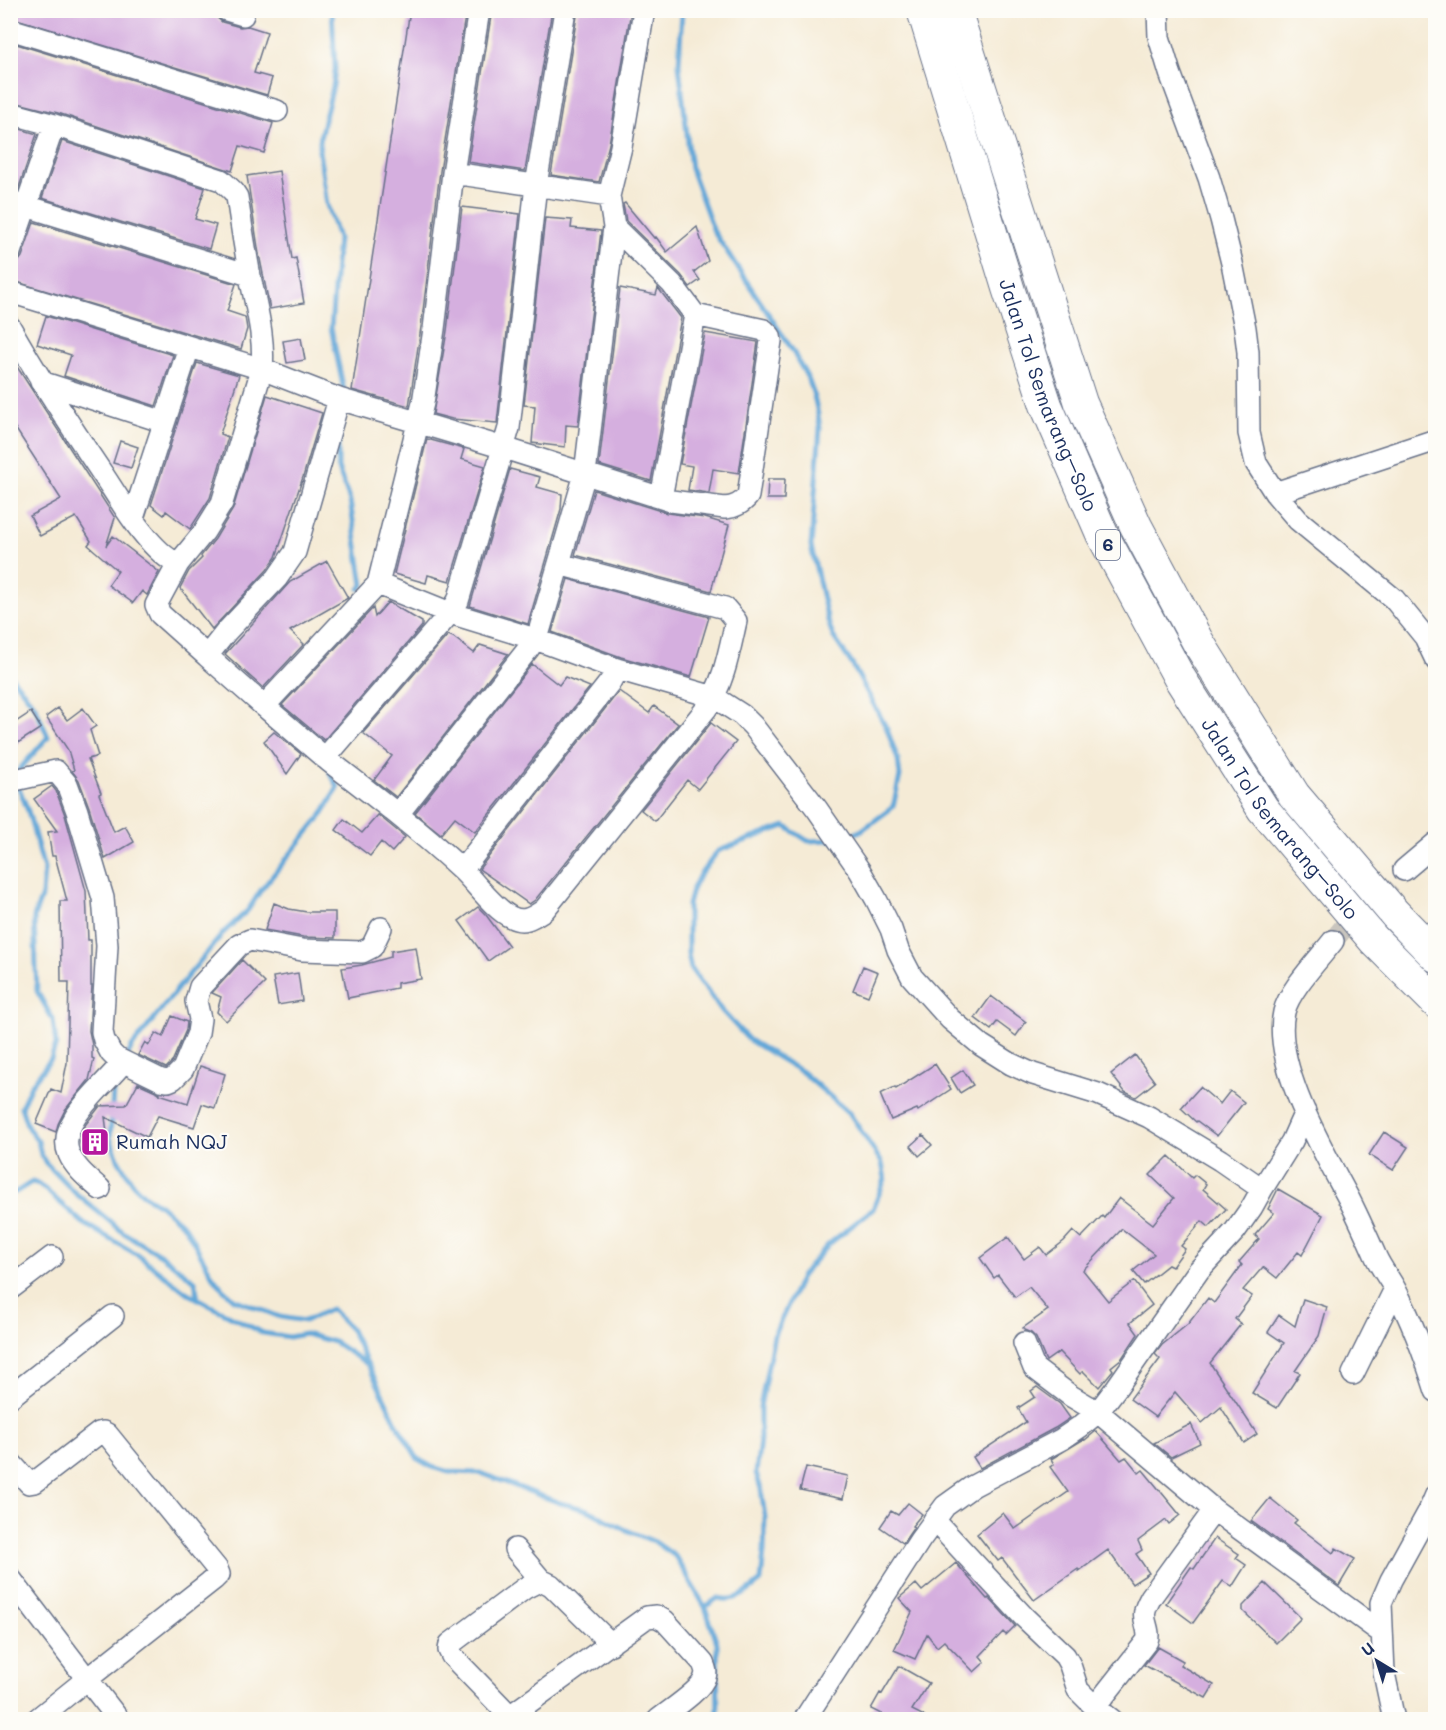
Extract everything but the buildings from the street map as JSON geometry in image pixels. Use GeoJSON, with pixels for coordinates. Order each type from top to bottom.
{"type":"FeatureCollection","features":[{"type":"Feature","properties":{"kind":"highway","name":"Jalan Tol Semarang–Solo"},"geometry":{"type":"LineString","coordinates":[[923,10],[1046,405],[1102,534],[1179,678],[1263,809],[1374,940],[1436,1002]]}},
{"type":"Feature","properties":{"kind":"highway","name":"Jalan Tol Semarang–Solo"},"geometry":{"type":"LineString","coordinates":[[955,10],[1081,403],[1136,526],[1198,642],[1294,795],[1395,914],[1436,956]]}},
{"type":"Feature","properties":{"kind":"street"},"geometry":{"type":"LineString","coordinates":[[264,706],[378,584],[419,422],[434,329],[453,173],[479,10]]}},
{"type":"Feature","properties":{"kind":"street"},"geometry":{"type":"LineString","coordinates":[[325,758],[458,601],[509,428],[536,185],[565,10]]}},
{"type":"Feature","properties":{"kind":"street"},"geometry":{"type":"LineString","coordinates":[[398,814],[535,639],[559,564],[585,474],[614,227],[609,196],[621,147],[644,10]]}},
{"type":"Feature","properties":{"kind":"street"},"geometry":{"type":"LineString","coordinates":[[1158,10],[1159,37],[1170,73],[1206,168],[1221,219],[1245,328],[1248,352],[1248,422],[1250,442],[1256,463],[1275,493],[1298,520],[1394,599],[1425,637],[1436,660]]}},
{"type":"Feature","properties":{"kind":"street"},"geometry":{"type":"LineString","coordinates":[[10,29],[277,111]]}},
{"type":"Feature","properties":{"kind":"street"},"geometry":{"type":"LineString","coordinates":[[10,113],[54,125],[221,180],[237,197],[264,352],[262,369],[222,503],[204,532],[178,564],[156,605],[160,614],[173,627],[264,706],[325,758],[398,814],[462,870],[508,916],[523,921],[533,918],[544,910],[714,697],[721,683],[736,621],[725,608],[559,564]]}},
{"type":"Feature","properties":{"kind":"street"},"geometry":{"type":"LineString","coordinates":[[10,252],[19,204],[54,125]]}},
{"type":"Feature","properties":{"kind":"street"},"geometry":{"type":"LineString","coordinates":[[453,173],[609,196]]}},
{"type":"Feature","properties":{"kind":"street"},"geometry":{"type":"LineString","coordinates":[[19,204],[249,275]]}},
{"type":"Feature","properties":{"kind":"street"},"geometry":{"type":"LineString","coordinates":[[10,292],[262,369],[339,399],[671,501],[724,508],[734,507],[748,496],[770,336],[765,330],[695,315],[672,284],[614,227]]}},
{"type":"Feature","properties":{"kind":"street"},"geometry":{"type":"LineString","coordinates":[[661,498],[695,315]]}},
{"type":"Feature","properties":{"kind":"street"},"geometry":{"type":"LineString","coordinates":[[10,327],[41,382],[133,518],[154,546],[166,558],[178,564]]}},
{"type":"Feature","properties":{"kind":"street"},"geometry":{"type":"LineString","coordinates":[[133,518],[189,347]]}},
{"type":"Feature","properties":{"kind":"street"},"geometry":{"type":"LineString","coordinates":[[41,382],[164,422]]}},
{"type":"Feature","properties":{"kind":"street"},"geometry":{"type":"LineString","coordinates":[[207,656],[226,632],[278,578],[294,552],[339,399]]}},
{"type":"Feature","properties":{"kind":"street"},"geometry":{"type":"LineString","coordinates":[[1275,493],[1436,440]]}},
{"type":"Feature","properties":{"kind":"street"},"geometry":{"type":"LineString","coordinates":[[378,584],[450,613],[535,639],[618,669],[714,697],[742,715],[753,726],[860,871],[891,929],[898,950],[912,977],[966,1034],[995,1055],[1026,1071],[1098,1094],[1149,1117],[1220,1160],[1262,1189]]}},
{"type":"Feature","properties":{"kind":"street"},"geometry":{"type":"LineString","coordinates":[[462,870],[618,669]]}},
{"type":"Feature","properties":{"kind":"street"},"geometry":{"type":"LineString","coordinates":[[15,780],[56,771],[67,784],[103,898],[107,946],[102,1032],[104,1040],[111,1053],[125,1064],[161,1080],[168,1081],[178,1075],[191,1052],[200,1019],[196,1001],[200,987],[239,945],[256,941],[302,950],[362,952],[372,947],[381,928]]}},
{"type":"Feature","properties":{"kind":"street"},"geometry":{"type":"LineString","coordinates":[[1404,870],[1436,843]]}},
{"type":"Feature","properties":{"kind":"street"},"geometry":{"type":"LineString","coordinates":[[1334,941],[1291,995],[1284,1010],[1283,1046],[1289,1070],[1305,1112],[1364,1227],[1377,1258],[1395,1289],[1425,1357],[1436,1391]]}},
{"type":"Feature","properties":{"kind":"street"},"geometry":{"type":"LineString","coordinates":[[100,1189],[73,1161],[66,1142],[72,1124],[82,1106],[125,1064]]}},
{"type":"Feature","properties":{"kind":"street"},"geometry":{"type":"LineString","coordinates":[[804,1719],[945,1506],[973,1486],[1062,1439],[1098,1412],[1118,1387],[1199,1270],[1235,1232],[1292,1140],[1305,1112]]}},
{"type":"Feature","properties":{"kind":"street"},"geometry":{"type":"LineString","coordinates":[[10,1289],[52,1257]]}},
{"type":"Feature","properties":{"kind":"street"},"geometry":{"type":"LineString","coordinates":[[1353,1374],[1395,1289]]}},
{"type":"Feature","properties":{"kind":"street"},"geometry":{"type":"LineString","coordinates":[[10,1397],[113,1316]]}},
{"type":"Feature","properties":{"kind":"street"},"geometry":{"type":"LineString","coordinates":[[1024,1343],[1034,1368],[1071,1396],[1098,1412],[1214,1510],[1382,1633]]}},
{"type":"Feature","properties":{"kind":"street"},"geometry":{"type":"LineString","coordinates":[[10,1462],[29,1483],[35,1482],[99,1433],[107,1434],[219,1574],[36,1719]]}},
{"type":"Feature","properties":{"kind":"street"},"geometry":{"type":"LineString","coordinates":[[1394,1719],[1384,1673],[1381,1602],[1436,1495]]}},
{"type":"Feature","properties":{"kind":"street"},"geometry":{"type":"LineString","coordinates":[[1095,1707],[1147,1641],[1149,1633],[1144,1611],[1151,1597],[1214,1510]]}},
{"type":"Feature","properties":{"kind":"street"},"geometry":{"type":"LineString","coordinates":[[934,1520],[1024,1617],[1065,1656],[1078,1690],[1095,1707],[1112,1719]]}},
{"type":"Feature","properties":{"kind":"street"},"geometry":{"type":"LineString","coordinates":[[515,1549],[541,1580],[551,1585],[611,1644]]}},
{"type":"Feature","properties":{"kind":"street"},"geometry":{"type":"LineString","coordinates":[[10,1578],[119,1719]]}},
{"type":"Feature","properties":{"kind":"street"},"geometry":{"type":"LineString","coordinates":[[541,1580],[525,1588],[450,1644],[449,1650],[452,1656],[512,1718],[647,1617],[656,1616],[665,1621],[703,1663],[706,1671],[705,1680],[689,1696],[658,1719]]}},
{"type":"Feature","properties":{"kind":"waterway"},"geometry":{"type":"LineString","coordinates":[[332,10],[335,69],[319,151],[327,205],[338,238],[331,328],[344,391],[343,396]]}},
{"type":"Feature","properties":{"kind":"waterway"},"geometry":{"type":"LineString","coordinates":[[682,10],[679,65],[691,169],[714,232],[793,351],[811,387],[820,428],[811,546],[828,621],[833,636],[852,664],[887,729],[898,760],[900,776],[893,807],[862,830],[844,839]]}},
{"type":"Feature","properties":{"kind":"waterway"},"geometry":{"type":"LineString","coordinates":[[338,434],[338,468],[350,501],[363,585],[360,589]]}},
{"type":"Feature","properties":{"kind":"waterway"},"geometry":{"type":"LineString","coordinates":[[10,675],[35,706],[48,737],[18,771]]}},
{"type":"Feature","properties":{"kind":"waterway"},"geometry":{"type":"LineString","coordinates":[[126,1059],[132,1047],[178,988],[224,932],[248,910],[261,890],[322,815],[338,787],[330,773]]}},
{"type":"Feature","properties":{"kind":"waterway"},"geometry":{"type":"LineString","coordinates":[[17,783],[28,811],[44,869],[42,895],[34,917],[37,991],[53,1020],[56,1044],[51,1059],[31,1085],[21,1107],[28,1128],[38,1141],[45,1162],[74,1192],[124,1233],[161,1255],[195,1281],[198,1299]]}},
{"type":"Feature","properties":{"kind":"waterway"},"geometry":{"type":"LineString","coordinates":[[705,1607],[718,1598],[736,1598],[761,1581],[765,1517],[756,1473],[760,1440],[760,1407],[774,1335],[802,1275],[829,1244],[873,1209],[885,1179],[882,1163],[850,1114],[802,1072],[749,1040],[722,1011],[691,969],[688,954],[688,905],[699,876],[718,851],[785,826],[808,841],[832,840]]}},
{"type":"Feature","properties":{"kind":"waterway"},"geometry":{"type":"LineString","coordinates":[[116,1081],[113,1092],[110,1138],[119,1161],[133,1184],[186,1228],[212,1275],[234,1299],[280,1317],[305,1321],[331,1309],[351,1330],[399,1428],[418,1459],[432,1467],[449,1472],[481,1473],[560,1503],[588,1510],[655,1542],[675,1556],[705,1607],[717,1643],[718,1720]]}},
{"type":"Feature","properties":{"kind":"waterway"},"geometry":{"type":"LineString","coordinates":[[10,1193],[32,1182],[39,1184],[83,1223],[138,1255],[186,1292],[209,1305],[263,1333],[289,1337],[305,1334],[334,1342],[367,1364]]}},
{"type":"Feature","properties":{"kind":"tunnel"},"geometry":{"type":"LineString","coordinates":[[1333,941],[1345,926],[1404,870]]}},
{"type":"Feature","properties":{"kind":"place","name":"Rumah NQJ"},"geometry":{"type":"Point","coordinates":[95,1142]}}]}
